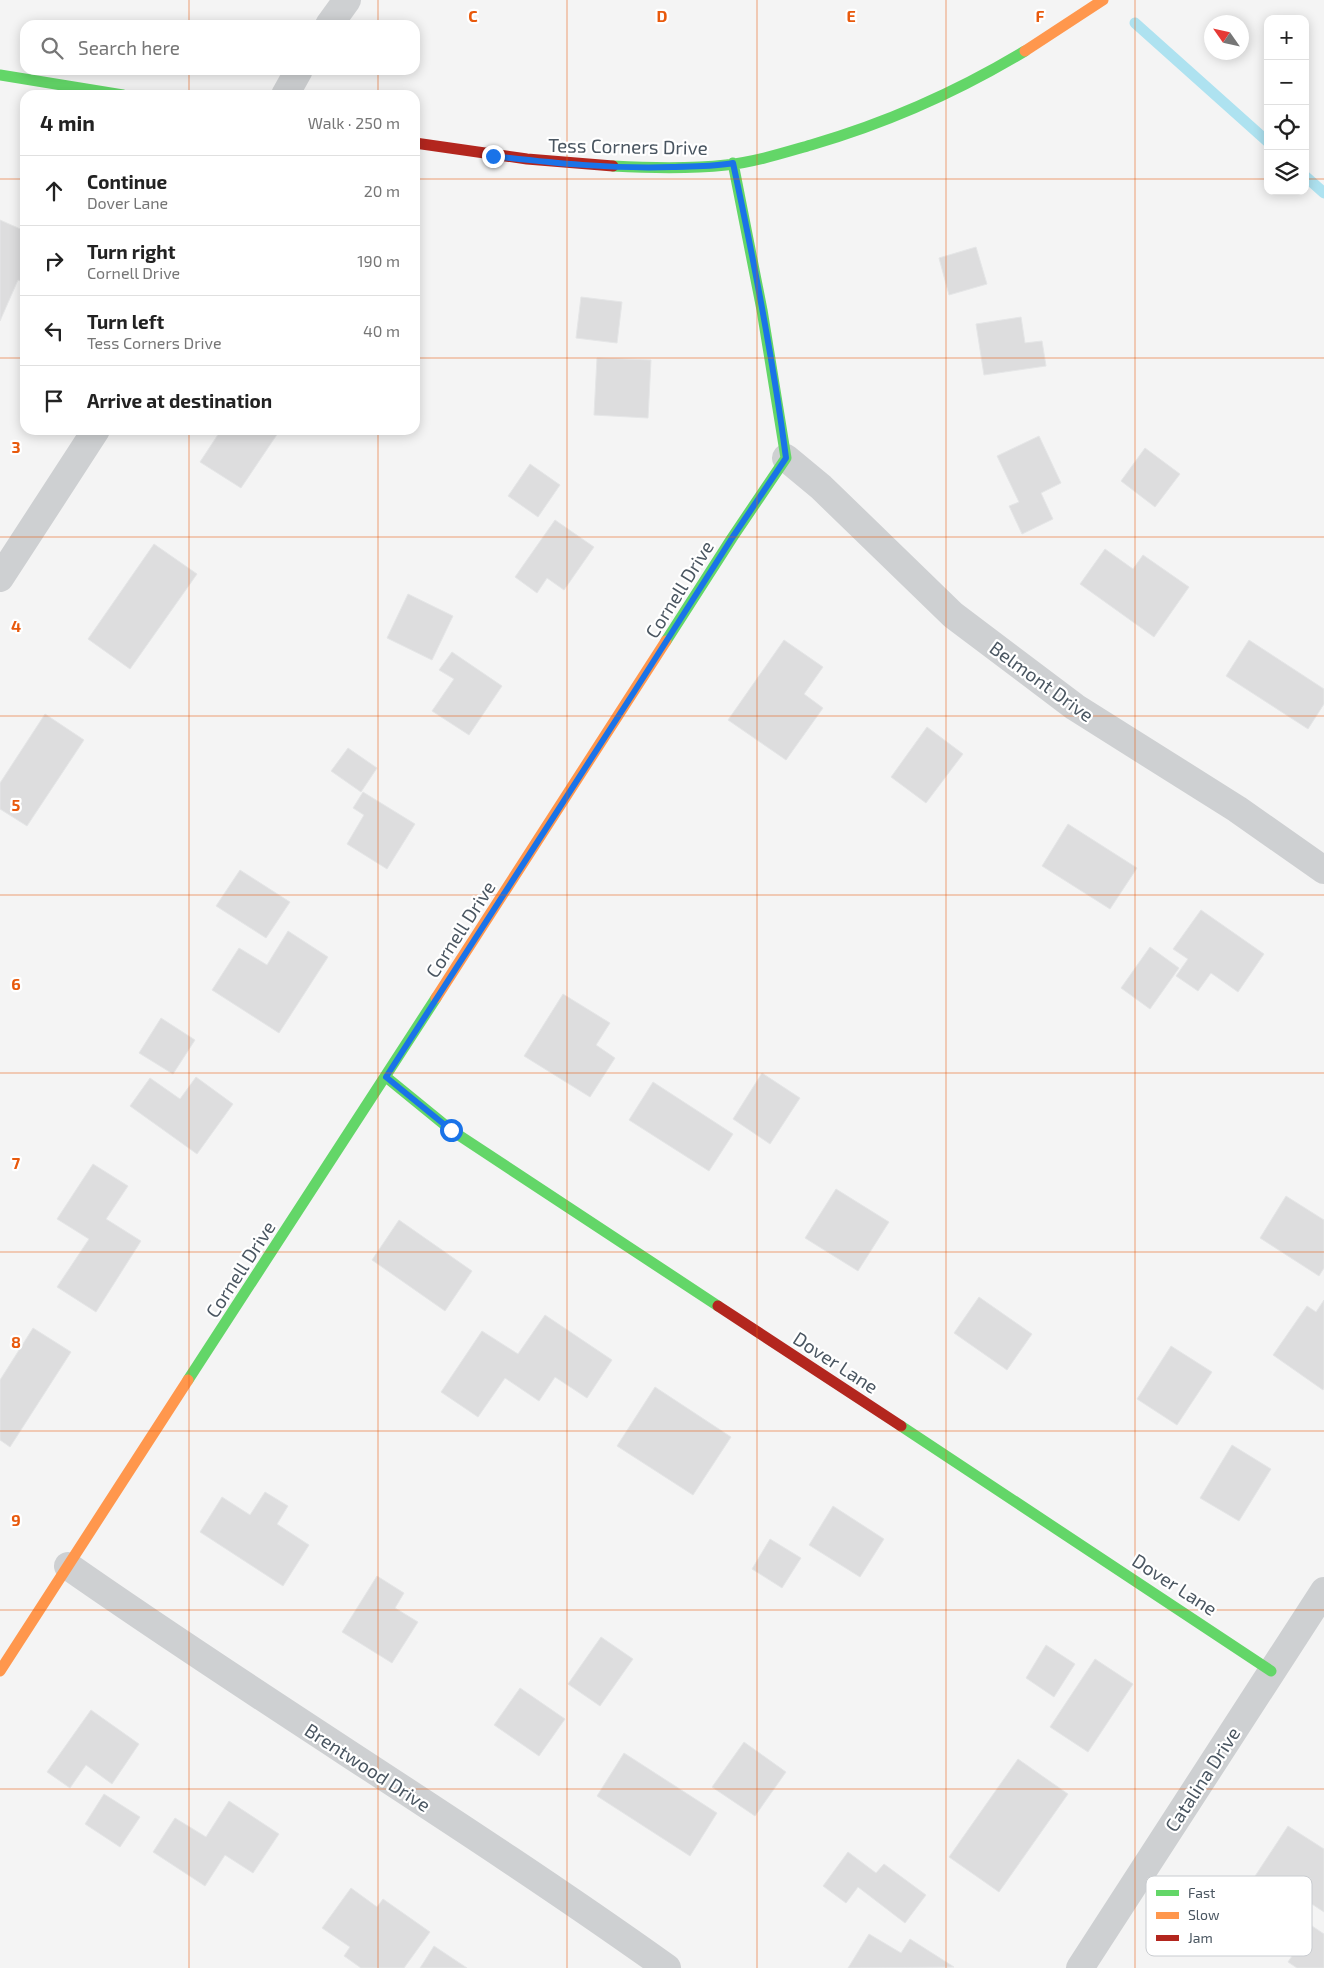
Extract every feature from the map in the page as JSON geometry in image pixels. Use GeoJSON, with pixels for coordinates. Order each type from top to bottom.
{"type":"FeatureCollection","features":[{"type":"Feature","properties":{"kind":"street"},"geometry":{"type":"LineString","coordinates":[[333,20],[347,0]]}},
{"type":"Feature","properties":{"kind":"street","name":"Tess Corners Drive"},"geometry":{"type":"LineString","coordinates":[[420,144],[493,156],[568,165],[644,168],[717,166],[778,155],[836,138],[902,115],[964,86],[1023,53],[1103,0]]}},
{"type":"Feature","properties":{"kind":"street"},"geometry":{"type":"LineString","coordinates":[[0,75],[92,90]]}},
{"type":"Feature","properties":{"kind":"street"},"geometry":{"type":"LineString","coordinates":[[288,90],[296,75]]}},
{"type":"Feature","properties":{"kind":"street"},"geometry":{"type":"LineString","coordinates":[[733,163],[757,276],[786,458]]}},
{"type":"Feature","properties":{"kind":"street"},"geometry":{"type":"LineString","coordinates":[[0,578],[93,435]]}},
{"type":"Feature","properties":{"kind":"street","name":"Belmont Drive"},"geometry":{"type":"LineString","coordinates":[[786,458],[822,487],[953,615],[1075,708],[1237,809],[1324,870]]}},
{"type":"Feature","properties":{"kind":"street","name":"Cornell Drive"},"geometry":{"type":"LineString","coordinates":[[0,1671],[386,1077],[732,538],[786,458]]}},
{"type":"Feature","properties":{"kind":"street","name":"Dover Lane"},"geometry":{"type":"LineString","coordinates":[[386,1077],[451,1130],[1201,1622],[1271,1671]]}},
{"type":"Feature","properties":{"kind":"street","name":"Brentwood Drive"},"geometry":{"type":"LineString","coordinates":[[68,1566],[166,1635],[587,1911],[667,1968]]}},
{"type":"Feature","properties":{"kind":"street","name":"Catalina Drive"},"geometry":{"type":"LineString","coordinates":[[1080,1968],[1324,1591]]}},
{"type":"Feature","properties":{"kind":"building"},"geometry":{"type":"Polygon","coordinates":[[[0,220],[20,229],[20,281],[18,280],[0,321],[0,220]]]}},
{"type":"Feature","properties":{"kind":"building"},"geometry":{"type":"Polygon","coordinates":[[[976,247],[987,284],[949,295],[939,258],[976,247]]]}},
{"type":"Feature","properties":{"kind":"building"},"geometry":{"type":"Polygon","coordinates":[[[581,297],[622,302],[617,343],[576,338],[581,297]]]}},
{"type":"Feature","properties":{"kind":"building"},"geometry":{"type":"Polygon","coordinates":[[[1021,317],[1025,343],[1042,341],[1046,366],[984,375],[976,324],[1021,317]]]}},
{"type":"Feature","properties":{"kind":"building"},"geometry":{"type":"Polygon","coordinates":[[[597,358],[651,360],[648,418],[594,415],[597,358]]]}},
{"type":"Feature","properties":{"kind":"building"},"geometry":{"type":"Polygon","coordinates":[[[218,435],[277,435],[241,488],[200,462],[218,435]]]}},
{"type":"Feature","properties":{"kind":"building"},"geometry":{"type":"Polygon","coordinates":[[[1039,436],[1061,483],[1041,493],[1053,519],[1022,534],[1009,506],[1019,502],[997,456],[1039,436]]]}},
{"type":"Feature","properties":{"kind":"building"},"geometry":{"type":"Polygon","coordinates":[[[1145,448],[1180,474],[1155,507],[1121,481],[1145,448]]]}},
{"type":"Feature","properties":{"kind":"building"},"geometry":{"type":"Polygon","coordinates":[[[530,464],[560,485],[538,517],[508,496],[530,464]]]}},
{"type":"Feature","properties":{"kind":"building"},"geometry":{"type":"Polygon","coordinates":[[[555,520],[594,547],[564,590],[547,578],[537,593],[515,577],[555,520]]]}},
{"type":"Feature","properties":{"kind":"building"},"geometry":{"type":"Polygon","coordinates":[[[154,544],[197,574],[130,669],[88,639],[154,544]]]}},
{"type":"Feature","properties":{"kind":"building"},"geometry":{"type":"Polygon","coordinates":[[[1105,549],[1133,569],[1143,555],[1189,587],[1154,637],[1080,584],[1105,549]]]}},
{"type":"Feature","properties":{"kind":"building"},"geometry":{"type":"Polygon","coordinates":[[[408,594],[453,616],[432,660],[387,638],[408,594]]]}},
{"type":"Feature","properties":{"kind":"building"},"geometry":{"type":"Polygon","coordinates":[[[784,640],[823,667],[804,694],[823,708],[786,760],[728,720],[784,640]]]}},
{"type":"Feature","properties":{"kind":"building"},"geometry":{"type":"Polygon","coordinates":[[[1249,640],[1324,689],[1324,704],[1308,729],[1226,676],[1249,640]]]}},
{"type":"Feature","properties":{"kind":"building"},"geometry":{"type":"Polygon","coordinates":[[[452,652],[502,686],[469,735],[432,711],[454,679],[439,670],[452,652]]]}},
{"type":"Feature","properties":{"kind":"building"},"geometry":{"type":"Polygon","coordinates":[[[45,714],[84,740],[27,826],[0,809],[0,783],[45,714]]]}},
{"type":"Feature","properties":{"kind":"building"},"geometry":{"type":"Polygon","coordinates":[[[927,727],[963,754],[926,803],[891,777],[927,727]]]}},
{"type":"Feature","properties":{"kind":"building"},"geometry":{"type":"Polygon","coordinates":[[[348,748],[377,768],[361,792],[331,771],[348,748]]]}},
{"type":"Feature","properties":{"kind":"building"},"geometry":{"type":"Polygon","coordinates":[[[363,792],[415,824],[387,869],[347,844],[364,815],[353,808],[363,792]]]}},
{"type":"Feature","properties":{"kind":"building"},"geometry":{"type":"Polygon","coordinates":[[[1068,824],[1137,868],[1110,909],[1042,866],[1068,824]]]}},
{"type":"Feature","properties":{"kind":"building"},"geometry":{"type":"Polygon","coordinates":[[[240,870],[290,902],[266,938],[216,906],[240,870]]]}},
{"type":"Feature","properties":{"kind":"building"},"geometry":{"type":"Polygon","coordinates":[[[1201,910],[1264,954],[1238,992],[1211,973],[1198,991],[1176,976],[1188,959],[1173,949],[1201,910]]]}},
{"type":"Feature","properties":{"kind":"building"},"geometry":{"type":"Polygon","coordinates":[[[288,931],[328,957],[279,1033],[212,990],[239,948],[267,965],[288,931]]]}},
{"type":"Feature","properties":{"kind":"building"},"geometry":{"type":"Polygon","coordinates":[[[1150,947],[1179,968],[1150,1009],[1121,988],[1150,947]]]}},
{"type":"Feature","properties":{"kind":"building"},"geometry":{"type":"Polygon","coordinates":[[[563,994],[610,1023],[596,1045],[615,1058],[590,1097],[524,1056],[563,994]]]}},
{"type":"Feature","properties":{"kind":"building"},"geometry":{"type":"Polygon","coordinates":[[[161,1018],[195,1040],[173,1074],[139,1053],[161,1018]]]}},
{"type":"Feature","properties":{"kind":"building"},"geometry":{"type":"Polygon","coordinates":[[[762,1073],[800,1098],[770,1144],[733,1119],[762,1073]]]}},
{"type":"Feature","properties":{"kind":"building"},"geometry":{"type":"Polygon","coordinates":[[[196,1077],[233,1104],[197,1154],[130,1106],[150,1078],[180,1099],[196,1077]]]}},
{"type":"Feature","properties":{"kind":"building"},"geometry":{"type":"Polygon","coordinates":[[[653,1082],[733,1134],[709,1171],[629,1120],[653,1082]]]}},
{"type":"Feature","properties":{"kind":"building"},"geometry":{"type":"Polygon","coordinates":[[[93,1164],[128,1186],[106,1219],[141,1241],[96,1312],[57,1287],[89,1239],[57,1219],[93,1164]]]}},
{"type":"Feature","properties":{"kind":"building"},"geometry":{"type":"Polygon","coordinates":[[[836,1189],[889,1222],[858,1271],[805,1238],[836,1189]]]}},
{"type":"Feature","properties":{"kind":"building"},"geometry":{"type":"Polygon","coordinates":[[[1286,1196],[1324,1220],[1324,1268],[1319,1276],[1260,1238],[1286,1196]]]}},
{"type":"Feature","properties":{"kind":"building"},"geometry":{"type":"Polygon","coordinates":[[[399,1220],[472,1271],[445,1311],[372,1260],[399,1220]]]}},
{"type":"Feature","properties":{"kind":"building"},"geometry":{"type":"Polygon","coordinates":[[[979,1297],[1032,1334],[1007,1370],[954,1333],[979,1297]]]}},
{"type":"Feature","properties":{"kind":"building"},"geometry":{"type":"Polygon","coordinates":[[[1324,1300],[1323,1390],[1273,1355],[1307,1306],[1316,1312],[1324,1300]]]}},
{"type":"Feature","properties":{"kind":"building"},"geometry":{"type":"Polygon","coordinates":[[[545,1315],[612,1360],[587,1398],[555,1377],[539,1401],[505,1378],[478,1417],[441,1392],[482,1331],[518,1354],[545,1315]]]}},
{"type":"Feature","properties":{"kind":"building"},"geometry":{"type":"Polygon","coordinates":[[[33,1328],[71,1352],[10,1447],[0,1440],[0,1380],[33,1328]]]}},
{"type":"Feature","properties":{"kind":"building"},"geometry":{"type":"Polygon","coordinates":[[[1171,1346],[1212,1372],[1177,1425],[1137,1399],[1171,1346]]]}},
{"type":"Feature","properties":{"kind":"building"},"geometry":{"type":"Polygon","coordinates":[[[655,1387],[731,1437],[693,1495],[617,1446],[655,1387]]]}},
{"type":"Feature","properties":{"kind":"building"},"geometry":{"type":"Polygon","coordinates":[[[1232,1445],[1271,1469],[1239,1521],[1200,1498],[1232,1445]]]}},
{"type":"Feature","properties":{"kind":"building"},"geometry":{"type":"Polygon","coordinates":[[[265,1492],[288,1506],[277,1524],[309,1545],[283,1586],[200,1532],[222,1497],[250,1515],[265,1492]]]}},
{"type":"Feature","properties":{"kind":"building"},"geometry":{"type":"Polygon","coordinates":[[[833,1506],[884,1539],[860,1577],[809,1545],[833,1506]]]}},
{"type":"Feature","properties":{"kind":"building"},"geometry":{"type":"Polygon","coordinates":[[[770,1539],[801,1558],[782,1588],[752,1569],[770,1539]]]}},
{"type":"Feature","properties":{"kind":"building"},"geometry":{"type":"Polygon","coordinates":[[[377,1576],[404,1593],[395,1608],[418,1622],[392,1663],[342,1632],[377,1576]]]}},
{"type":"Feature","properties":{"kind":"building"},"geometry":{"type":"Polygon","coordinates":[[[601,1637],[633,1659],[600,1706],[568,1684],[601,1637]]]}},
{"type":"Feature","properties":{"kind":"building"},"geometry":{"type":"Polygon","coordinates":[[[1046,1645],[1075,1664],[1054,1697],[1026,1678],[1046,1645]]]}},
{"type":"Feature","properties":{"kind":"building"},"geometry":{"type":"Polygon","coordinates":[[[1095,1659],[1133,1684],[1088,1752],[1050,1727],[1095,1659]]]}},
{"type":"Feature","properties":{"kind":"building"},"geometry":{"type":"Polygon","coordinates":[[[520,1688],[565,1719],[539,1756],[494,1725],[520,1688]]]}},
{"type":"Feature","properties":{"kind":"building"},"geometry":{"type":"Polygon","coordinates":[[[91,1710],[139,1744],[112,1784],[86,1765],[70,1788],[47,1772],[91,1710]]]}},
{"type":"Feature","properties":{"kind":"building"},"geometry":{"type":"Polygon","coordinates":[[[744,1742],[786,1772],[755,1816],[712,1787],[744,1742]]]}},
{"type":"Feature","properties":{"kind":"building"},"geometry":{"type":"Polygon","coordinates":[[[624,1753],[717,1813],[690,1856],[597,1796],[624,1753]]]}},
{"type":"Feature","properties":{"kind":"building"},"geometry":{"type":"Polygon","coordinates":[[[1018,1759],[1068,1794],[999,1892],[949,1857],[1018,1759]]]}},
{"type":"Feature","properties":{"kind":"building"},"geometry":{"type":"Polygon","coordinates":[[[104,1794],[140,1817],[120,1847],[85,1824],[104,1794]]]}},
{"type":"Feature","properties":{"kind":"building"},"geometry":{"type":"Polygon","coordinates":[[[229,1801],[279,1834],[253,1873],[225,1855],[205,1886],[153,1852],[175,1818],[206,1837],[229,1801]]]}},
{"type":"Feature","properties":{"kind":"building"},"geometry":{"type":"Polygon","coordinates":[[[1288,1826],[1324,1849],[1324,1912],[1312,1904],[1312,1876],[1255,1876],[1288,1826]]]}},
{"type":"Feature","properties":{"kind":"building"},"geometry":{"type":"Polygon","coordinates":[[[848,1852],[876,1873],[884,1864],[926,1895],[905,1923],[858,1887],[846,1903],[823,1886],[848,1852]]]}},
{"type":"Feature","properties":{"kind":"building"},"geometry":{"type":"Polygon","coordinates":[[[351,1888],[377,1907],[383,1899],[430,1932],[404,1968],[361,1968],[344,1956],[350,1947],[322,1928],[351,1888]]]}},
{"type":"Feature","properties":{"kind":"building"},"geometry":{"type":"Polygon","coordinates":[[[1312,1926],[1324,1934],[1324,1968],[1297,1968],[1288,1962],[1292,1956],[1312,1956],[1312,1926]]]}},
{"type":"Feature","properties":{"kind":"building"},"geometry":{"type":"Polygon","coordinates":[[[869,1934],[901,1953],[910,1939],[954,1967],[848,1968],[869,1934]]]}},
{"type":"Feature","properties":{"kind":"building"},"geometry":{"type":"Polygon","coordinates":[[[434,1946],[467,1968],[420,1968],[434,1946]]]}},
{"type":"Feature","properties":{"kind":"waterway"},"geometry":{"type":"LineString","coordinates":[[1135,23],[1264,138]]}},
{"type":"Feature","properties":{"kind":"waterway"},"geometry":{"type":"LineString","coordinates":[[1309,180],[1324,193]]}},
{"type":"Feature","properties":{"kind":"traffic: fast"},"geometry":{"type":"LineString","coordinates":[[613,166],[670,168],[726,165],[748,162],[779,154],[867,127],[921,105],[974,80],[1025,51]]}},
{"type":"Feature","properties":{"kind":"traffic: fast"},"geometry":{"type":"LineString","coordinates":[[0,75],[92,90]]}},
{"type":"Feature","properties":{"kind":"traffic: fast"},"geometry":{"type":"LineString","coordinates":[[666,641],[786,458],[762,310],[733,163]]}},
{"type":"Feature","properties":{"kind":"traffic: fast"},"geometry":{"type":"LineString","coordinates":[[188,1380],[436,998]]}},
{"type":"Feature","properties":{"kind":"traffic: fast"},"geometry":{"type":"LineString","coordinates":[[386,1077],[451,1130],[718,1306]]}},
{"type":"Feature","properties":{"kind":"traffic: fast"},"geometry":{"type":"LineString","coordinates":[[901,1426],[1271,1671]]}},
{"type":"Feature","properties":{"kind":"traffic: slow"},"geometry":{"type":"LineString","coordinates":[[1025,51],[1103,0]]}},
{"type":"Feature","properties":{"kind":"traffic: slow"},"geometry":{"type":"LineString","coordinates":[[436,998],[666,641]]}},
{"type":"Feature","properties":{"kind":"traffic: slow"},"geometry":{"type":"LineString","coordinates":[[0,1671],[188,1380]]}},
{"type":"Feature","properties":{"kind":"traffic: jam"},"geometry":{"type":"LineString","coordinates":[[420,144],[527,159],[613,166]]}},
{"type":"Feature","properties":{"kind":"traffic: jam"},"geometry":{"type":"LineString","coordinates":[[718,1306],[901,1426]]}},
{"type":"Feature","properties":{"kind":"route"},"geometry":{"type":"LineString","coordinates":[[451,1130],[386,1077],[732,538],[786,458],[757,276],[733,163],[717,166],[644,168],[568,165],[493,156]]}}]}
